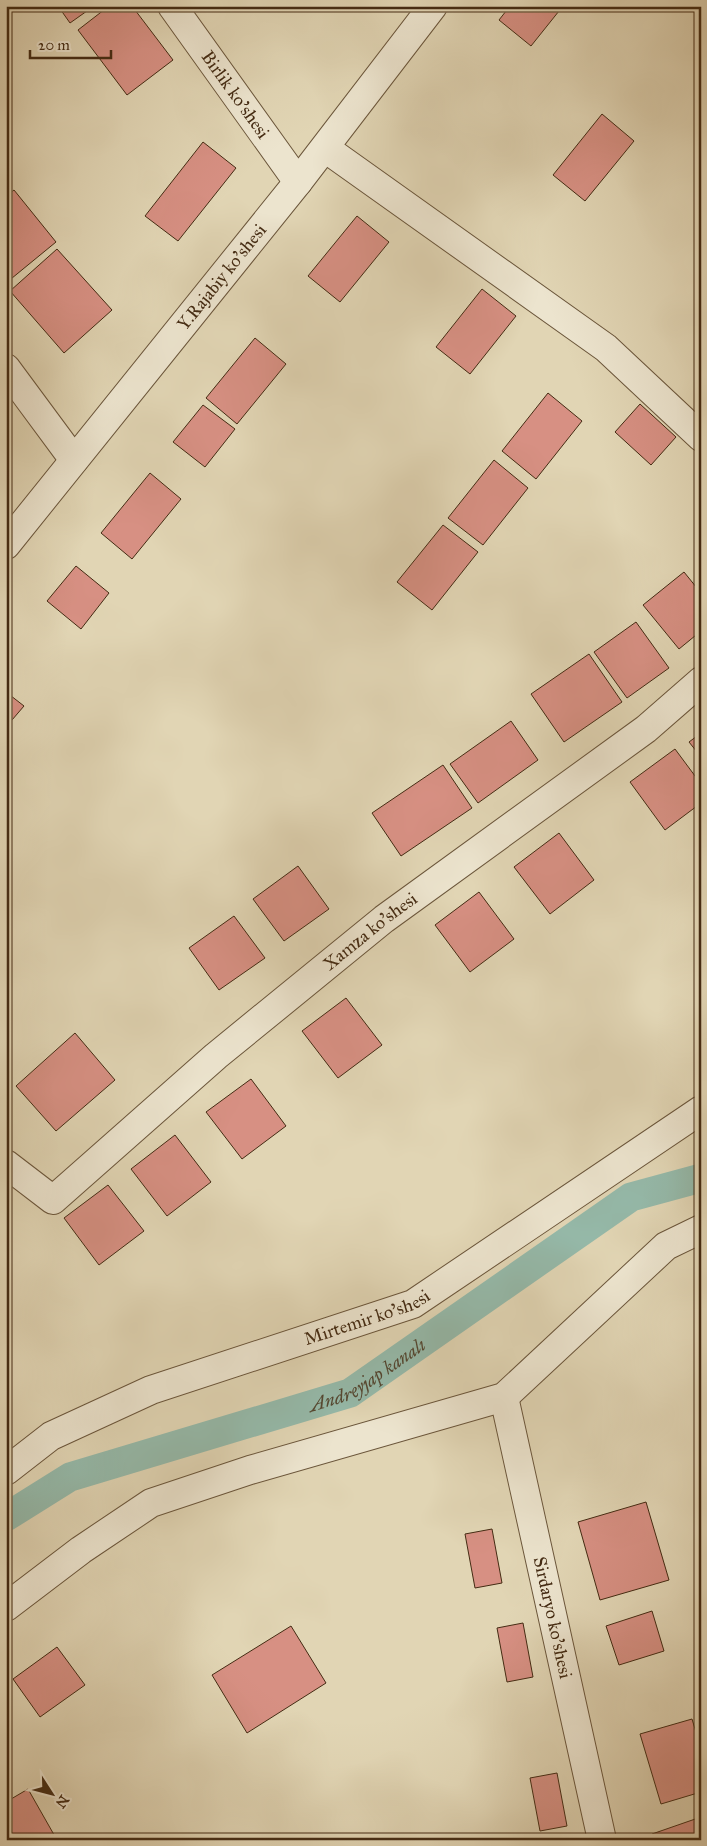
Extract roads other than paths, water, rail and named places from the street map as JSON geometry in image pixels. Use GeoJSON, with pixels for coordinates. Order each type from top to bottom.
{"type":"FeatureCollection","features":[{"type":"Feature","properties":{"kind":"street","name":"Birlik ko'shesi"},"geometry":{"type":"LineString","coordinates":[[172,6],[298,182]]}},
{"type":"Feature","properties":{"kind":"street","name":"Y.Rajabiy ko'shesi"},"geometry":{"type":"LineString","coordinates":[[6,545],[325,148],[433,6]]}},
{"type":"Feature","properties":{"kind":"street"},"geometry":{"type":"LineString","coordinates":[[325,148],[606,348],[701,437]]}},
{"type":"Feature","properties":{"kind":"street"},"geometry":{"type":"LineString","coordinates":[[6,368],[74,460]]}},
{"type":"Feature","properties":{"kind":"street","name":"Xamza ko'shesi"},"geometry":{"type":"LineString","coordinates":[[6,1164],[53,1200],[216,1056],[384,920],[646,729],[701,681]]}},
{"type":"Feature","properties":{"kind":"street","name":"Mirtemir ko'shesi"},"geometry":{"type":"LineString","coordinates":[[6,1471],[51,1436],[151,1390],[413,1304],[701,1110]]}},
{"type":"Feature","properties":{"kind":"street"},"geometry":{"type":"LineString","coordinates":[[6,1607],[81,1550],[151,1503],[250,1470],[504,1397],[666,1246],[701,1229]]}},
{"type":"Feature","properties":{"kind":"street","name":"Sirdaryo ko'shesi"},"geometry":{"type":"LineString","coordinates":[[504,1397],[602,1840]]}},
{"type":"Feature","properties":{"kind":"waterway","name":"Andreyjap kanalı"},"geometry":{"type":"LineString","coordinates":[[6,1517],[70,1477],[350,1393],[631,1197],[701,1178]]}}]}
